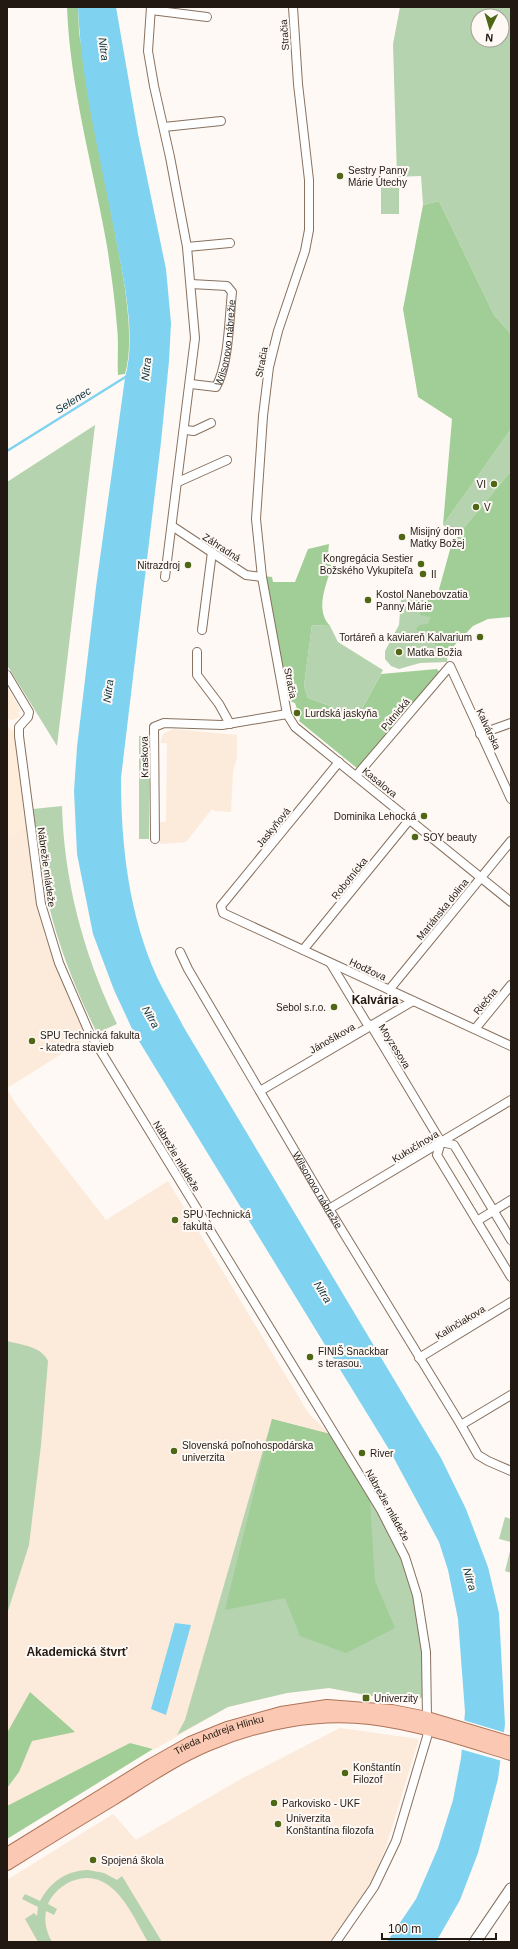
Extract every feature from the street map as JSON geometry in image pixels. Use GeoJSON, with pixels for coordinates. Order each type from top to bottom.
{"type":"FeatureCollection","features":[{"type":"Feature","properties":{"kind":"main road","name":"Trieda Andreja Hlinku"},"geometry":{"type":"LineString","coordinates":[[7,1854],[167,1756],[204,1737],[227,1728],[281,1713],[326,1706],[392,1711],[510,1748]]}},
{"type":"Feature","properties":{"kind":"main road","name":"Trieda Andreja Hlinku"},"geometry":{"type":"LineString","coordinates":[[7,1864],[170,1763],[207,1744],[230,1736],[283,1722],[327,1717],[369,1718],[427,1723]]}},
{"type":"Feature","properties":{"kind":"street","name":"Stračia"},"geometry":{"type":"LineString","coordinates":[[292,722],[287,714],[262,577],[257,526],[257,498],[263,416],[269,367],[278,331],[305,251],[309,230],[309,180],[298,77],[293,7]]}},
{"type":"Feature","properties":{"kind":"street"},"geometry":{"type":"LineString","coordinates":[[165,577],[185,430],[195,338],[192,284],[187,248],[148,51],[151,9],[207,17]]}},
{"type":"Feature","properties":{"kind":"street"},"geometry":{"type":"LineString","coordinates":[[164,127],[221,120]]}},
{"type":"Feature","properties":{"kind":"street"},"geometry":{"type":"LineString","coordinates":[[187,248],[230,244]]}},
{"type":"Feature","properties":{"kind":"street","name":"Wilsonovo nábrežie"},"geometry":{"type":"LineString","coordinates":[[190,384],[216,387],[220,379],[224,366],[232,292],[227,286],[192,284]]}},
{"type":"Feature","properties":{"kind":"street"},"geometry":{"type":"LineString","coordinates":[[185,430],[194,431],[211,423]]}},
{"type":"Feature","properties":{"kind":"street"},"geometry":{"type":"LineString","coordinates":[[178,482],[227,460]]}},
{"type":"Feature","properties":{"kind":"street","name":"Záhradná"},"geometry":{"type":"LineString","coordinates":[[172,526],[246,575],[262,577]]}},
{"type":"Feature","properties":{"kind":"street"},"geometry":{"type":"LineString","coordinates":[[202,630],[212,552]]}},
{"type":"Feature","properties":{"kind":"street"},"geometry":{"type":"LineString","coordinates":[[197,652],[197,676],[219,704],[230,724]]}},
{"type":"Feature","properties":{"kind":"street","name":"Kalvárska"},"geometry":{"type":"LineString","coordinates":[[450,666],[480,734],[510,795]]}},
{"type":"Feature","properties":{"kind":"street","name":"Pútnická"},"geometry":{"type":"LineString","coordinates":[[356,776],[450,666]]}},
{"type":"Feature","properties":{"kind":"street","name":"Nábrežie mládeže"},"geometry":{"type":"LineString","coordinates":[[7,675],[29,712],[28,717],[19,728],[19,736],[41,904],[59,963],[89,1032],[381,1510],[405,1557],[417,1595],[423,1625],[426,1652],[427,1737],[396,1841],[374,1886],[336,1942]]}},
{"type":"Feature","properties":{"kind":"street","name":"Kraskova"},"geometry":{"type":"LineString","coordinates":[[155,839],[154,727],[164,723],[230,724],[287,714]]}},
{"type":"Feature","properties":{"kind":"street","name":"Kasalova"},"geometry":{"type":"LineString","coordinates":[[292,722],[295,727],[511,902]]}},
{"type":"Feature","properties":{"kind":"street"},"geometry":{"type":"LineString","coordinates":[[480,734],[511,723]]}},
{"type":"Feature","properties":{"kind":"street","name":"Jaskyňová"},"geometry":{"type":"LineString","coordinates":[[221,906],[339,762]]}},
{"type":"Feature","properties":{"kind":"street","name":"Robotnícka"},"geometry":{"type":"LineString","coordinates":[[303,950],[410,819]]}},
{"type":"Feature","properties":{"kind":"street","name":"Mariánska dolina"},"geometry":{"type":"LineString","coordinates":[[389,990],[511,841]]}},
{"type":"Feature","properties":{"kind":"street","name":"Hodžova"},"geometry":{"type":"LineString","coordinates":[[221,906],[223,913],[511,1046]]}},
{"type":"Feature","properties":{"kind":"street","name":"Wilsonovo nábrežie"},"geometry":{"type":"LineString","coordinates":[[180,952],[188,969],[329,1209],[478,1455],[511,1471]]}},
{"type":"Feature","properties":{"kind":"street","name":"Moyzesova"},"geometry":{"type":"LineString","coordinates":[[330,963],[366,1022],[372,1027],[441,1142]]}},
{"type":"Feature","properties":{"kind":"street","name":"Riečna"},"geometry":{"type":"LineString","coordinates":[[475,1030],[511,985]]}},
{"type":"Feature","properties":{"kind":"street","name":"Jánošíkova"},"geometry":{"type":"LineString","coordinates":[[260,1091],[372,1027],[413,1001]]}},
{"type":"Feature","properties":{"kind":"street","name":"Kukučínova"},"geometry":{"type":"LineString","coordinates":[[329,1209],[511,1100]]}},
{"type":"Feature","properties":{"kind":"street"},"geometry":{"type":"LineString","coordinates":[[511,1240],[454,1145],[441,1142],[437,1155],[511,1277]]}},
{"type":"Feature","properties":{"kind":"street"},"geometry":{"type":"LineString","coordinates":[[477,1221],[511,1200]]}},
{"type":"Feature","properties":{"kind":"street","name":"Kalinčiakova"},"geometry":{"type":"LineString","coordinates":[[419,1358],[511,1302]]}},
{"type":"Feature","properties":{"kind":"street"},"geometry":{"type":"LineString","coordinates":[[461,1425],[511,1395]]}},
{"type":"Feature","properties":{"kind":"street"},"geometry":{"type":"LineString","coordinates":[[475,1942],[511,1889]]}},
{"type":"Feature","properties":{"kind":"shaded area"},"geometry":{"type":"Polygon","coordinates":[[[7,687],[21,711],[18,712],[20,717],[12,720],[7,719],[7,687]]]}},
{"type":"Feature","properties":{"kind":"shaded area"},"geometry":{"type":"Polygon","coordinates":[[[7,727],[15,732],[27,826],[7,837],[7,727]]]}},
{"type":"Feature","properties":{"kind":"shaded area"},"geometry":{"type":"Polygon","coordinates":[[[173,729],[237,735],[237,757],[233,771],[231,812],[215,811],[212,809],[186,842],[160,844],[160,822],[166,822],[167,743],[161,743],[161,740],[164,733],[173,729]]]}},
{"type":"Feature","properties":{"kind":"shaded area"},"geometry":{"type":"Polygon","coordinates":[[[27,826],[34,894],[45,936],[87,1038],[7,1088],[7,837],[27,826]]]}},
{"type":"Feature","properties":{"kind":"shaded area","name":"Slovenská poľnohospodárska univerzita"},"geometry":{"type":"Polygon","coordinates":[[[7,1089],[18,1107],[106,1220],[168,1181],[309,1414],[330,1434],[409,1703],[329,1688],[287,1693],[228,1707],[155,1749],[130,1743],[7,1819],[7,1089]]]}},
{"type":"Feature","properties":{"kind":"shaded area","name":"Univerzita Konštantína filozofa"},"geometry":{"type":"Polygon","coordinates":[[[340,1728],[419,1739],[386,1847],[371,1884],[330,1942],[7,1942],[7,1880],[113,1814],[136,1840],[239,1780],[340,1728]]]}},
{"type":"Feature","properties":{"kind":"green space"},"geometry":{"type":"Polygon","coordinates":[[[67,7],[78,7],[79,33],[125,288],[129,335],[125,374],[118,375],[118,333],[107,246],[77,97],[69,37],[67,7]]]}},
{"type":"Feature","properties":{"kind":"green space"},"geometry":{"type":"Polygon","coordinates":[[[400,7],[511,7],[511,334],[494,315],[439,201],[423,205],[421,176],[397,177],[393,44],[400,7]]]}},
{"type":"Feature","properties":{"kind":"green space"},"geometry":{"type":"Polygon","coordinates":[[[381,183],[399,183],[399,214],[381,214],[381,183]]]}},
{"type":"Feature","properties":{"kind":"green space"},"geometry":{"type":"Polygon","coordinates":[[[439,201],[494,315],[511,334],[511,429],[443,525],[452,419],[418,397],[403,309],[423,205],[439,201]]]}},
{"type":"Feature","properties":{"kind":"green space"},"geometry":{"type":"Polygon","coordinates":[[[95,425],[57,746],[7,665],[7,482],[95,425]]]}},
{"type":"Feature","properties":{"kind":"green space"},"geometry":{"type":"Polygon","coordinates":[[[511,429],[511,471],[457,536],[443,525],[511,429]]]}},
{"type":"Feature","properties":{"kind":"green space"},"geometry":{"type":"Polygon","coordinates":[[[511,471],[511,617],[488,619],[473,626],[448,652],[426,640],[416,629],[419,625],[428,624],[430,617],[420,615],[420,609],[427,604],[430,591],[438,593],[451,546],[457,536],[511,471]]]}},
{"type":"Feature","properties":{"kind":"green space"},"geometry":{"type":"Polygon","coordinates":[[[329,544],[327,564],[332,565],[322,604],[325,619],[330,626],[312,625],[304,686],[308,698],[358,716],[381,674],[437,669],[440,673],[358,769],[299,721],[300,718],[295,703],[290,701],[264,576],[272,577],[273,582],[295,582],[308,549],[329,544]]]}},
{"type":"Feature","properties":{"kind":"green space"},"geometry":{"type":"Polygon","coordinates":[[[404,593],[428,598],[427,604],[430,617],[426,640],[448,652],[447,662],[420,663],[399,669],[391,666],[385,659],[385,651],[399,625],[400,612],[404,613],[404,605],[400,604],[402,596],[405,599],[407,596],[404,593]]]}},
{"type":"Feature","properties":{"kind":"green space"},"geometry":{"type":"Polygon","coordinates":[[[312,625],[330,626],[338,642],[383,670],[358,716],[308,698],[304,686],[312,625]]]}},
{"type":"Feature","properties":{"kind":"green space"},"geometry":{"type":"Polygon","coordinates":[[[139,736],[149,736],[149,839],[139,839],[139,736]]]}},
{"type":"Feature","properties":{"kind":"green space"},"geometry":{"type":"Polygon","coordinates":[[[62,806],[67,862],[78,918],[95,972],[117,1024],[97,1033],[75,985],[63,953],[52,919],[41,867],[33,809],[62,806]]]}},
{"type":"Feature","properties":{"kind":"green space"},"geometry":{"type":"Polygon","coordinates":[[[7,1341],[36,1349],[45,1356],[48,1361],[41,1445],[29,1545],[7,1614],[7,1341]]]}},
{"type":"Feature","properties":{"kind":"green space"},"geometry":{"type":"Polygon","coordinates":[[[272,1419],[330,1434],[383,1522],[405,1568],[419,1618],[421,1628],[423,1697],[409,1703],[329,1688],[287,1693],[228,1707],[177,1735],[185,1720],[272,1419]]]}},
{"type":"Feature","properties":{"kind":"green space"},"geometry":{"type":"Polygon","coordinates":[[[272,1419],[330,1434],[370,1500],[375,1581],[395,1628],[346,1653],[300,1636],[285,1598],[225,1610],[272,1419]]]}},
{"type":"Feature","properties":{"kind":"green space"},"geometry":{"type":"Polygon","coordinates":[[[505,1517],[511,1519],[511,1542],[499,1539],[505,1517]]]}},
{"type":"Feature","properties":{"kind":"green space"},"geometry":{"type":"Polygon","coordinates":[[[511,1547],[511,1573],[505,1571],[511,1547]]]}},
{"type":"Feature","properties":{"kind":"green space"},"geometry":{"type":"Polygon","coordinates":[[[30,1692],[75,1732],[32,1741],[19,1772],[7,1788],[7,1733],[30,1692]]]}},
{"type":"Feature","properties":{"kind":"green space"},"geometry":{"type":"Polygon","coordinates":[[[130,1743],[153,1749],[7,1839],[7,1806],[130,1743]]]}},
{"type":"Feature","properties":{"kind":"green space"},"geometry":{"type":"Polygon","coordinates":[[[88,1870],[104,1873],[117,1880],[122,1876],[162,1942],[148,1942],[128,1907],[110,1886],[99,1880],[86,1878],[68,1883],[61,1887],[52,1897],[48,1904],[57,1909],[54,1915],[46,1911],[45,1923],[52,1942],[38,1942],[25,1919],[34,1913],[37,1916],[38,1907],[22,1899],[25,1894],[40,1901],[49,1888],[60,1878],[73,1872],[88,1870]]]}},
{"type":"Feature","properties":{"kind":"water","name":"Nitra"},"geometry":{"type":"Polygon","coordinates":[[[78,7],[116,7],[138,134],[166,269],[171,323],[161,442],[121,778],[121,804],[125,854],[133,905],[147,953],[163,990],[183,1026],[441,1458],[466,1509],[488,1567],[499,1613],[505,1724],[498,1779],[478,1853],[460,1900],[436,1942],[387,1942],[416,1899],[438,1848],[453,1800],[461,1758],[465,1712],[458,1619],[448,1570],[439,1542],[390,1451],[134,1033],[114,990],[93,934],[77,854],[74,791],[77,747],[96,587],[130,343],[128,306],[125,287],[87,93],[78,7]]]}},
{"type":"Feature","properties":{"kind":"water"},"geometry":{"type":"Polygon","coordinates":[[[175,1623],[191,1625],[166,1715],[151,1709],[175,1623]]]}},
{"type":"Feature","properties":{"kind":"pier"},"geometry":{"type":"Polygon","coordinates":[[[463,1720],[506,1733],[502,1761],[460,1749],[463,1720]]]}},
{"type":"Feature","properties":{"kind":"waterway","name":"Selenec"},"geometry":{"type":"LineString","coordinates":[[7,451],[127,376]]}},
{"type":"Feature","properties":{"kind":"place","name":"Sestry Panny Márie Útechy"},"geometry":{"type":"Point","coordinates":[340,176]}},
{"type":"Feature","properties":{"kind":"place","name":"VI"},"geometry":{"type":"Point","coordinates":[494,484]}},
{"type":"Feature","properties":{"kind":"place","name":"V"},"geometry":{"type":"Point","coordinates":[476,507]}},
{"type":"Feature","properties":{"kind":"place","name":"Misijný dom Matky Božej"},"geometry":{"type":"Point","coordinates":[402,537]}},
{"type":"Feature","properties":{"kind":"place","name":"Kongregácia Sestier Božského Vykupiteľa"},"geometry":{"type":"Point","coordinates":[421,564]}},
{"type":"Feature","properties":{"kind":"place","name":"Nitrazdroj"},"geometry":{"type":"Point","coordinates":[188,565]}},
{"type":"Feature","properties":{"kind":"place","name":"II"},"geometry":{"type":"Point","coordinates":[423,574]}},
{"type":"Feature","properties":{"kind":"place","name":"Kostol Nanebovzatia Panny Márie"},"geometry":{"type":"Point","coordinates":[368,600]}},
{"type":"Feature","properties":{"kind":"place","name":"Tortáreň a kaviareň Kalvarium"},"geometry":{"type":"Point","coordinates":[480,637]}},
{"type":"Feature","properties":{"kind":"place","name":"Matka Božia"},"geometry":{"type":"Point","coordinates":[399,652]}},
{"type":"Feature","properties":{"kind":"place","name":"Lurdská jaskyňa"},"geometry":{"type":"Point","coordinates":[297,713]}},
{"type":"Feature","properties":{"kind":"place","name":"Dominika Lehocká"},"geometry":{"type":"Point","coordinates":[424,816]}},
{"type":"Feature","properties":{"kind":"place","name":"SOY beauty"},"geometry":{"type":"Point","coordinates":[415,837]}},
{"type":"Feature","properties":{"kind":"place","name":"Sebol s.r.o."},"geometry":{"type":"Point","coordinates":[334,1007]}},
{"type":"Feature","properties":{"kind":"place","name":"SPU Technická fakulta - katedra stavieb"},"geometry":{"type":"Point","coordinates":[32,1041]}},
{"type":"Feature","properties":{"kind":"place","name":"SPU Technická fakulta"},"geometry":{"type":"Point","coordinates":[175,1220]}},
{"type":"Feature","properties":{"kind":"place","name":"FINIŠ Snackbar s terasou."},"geometry":{"type":"Point","coordinates":[310,1357]}},
{"type":"Feature","properties":{"kind":"place","name":"Slovenská poľnohospodárska univerzita"},"geometry":{"type":"Point","coordinates":[174,1451]}},
{"type":"Feature","properties":{"kind":"place","name":"River"},"geometry":{"type":"Point","coordinates":[362,1453]}},
{"type":"Feature","properties":{"kind":"place","name":"Univerzity"},"geometry":{"type":"Point","coordinates":[366,1698]}},
{"type":"Feature","properties":{"kind":"place","name":"Konštantín Filozof"},"geometry":{"type":"Point","coordinates":[345,1773]}},
{"type":"Feature","properties":{"kind":"place","name":"Parkovisko - UKF"},"geometry":{"type":"Point","coordinates":[274,1803]}},
{"type":"Feature","properties":{"kind":"place","name":"Univerzita Konštantína filozofa"},"geometry":{"type":"Point","coordinates":[278,1824]}},
{"type":"Feature","properties":{"kind":"place","name":"Spojená škola"},"geometry":{"type":"Point","coordinates":[93,1860]}},
{"type":"Feature","properties":{"kind":"district","name":"Kalvária"},"geometry":{"type":"Point","coordinates":[375,1000]}},
{"type":"Feature","properties":{"kind":"district","name":"Akademická štvrť"},"geometry":{"type":"Point","coordinates":[77,1652]}}]}
